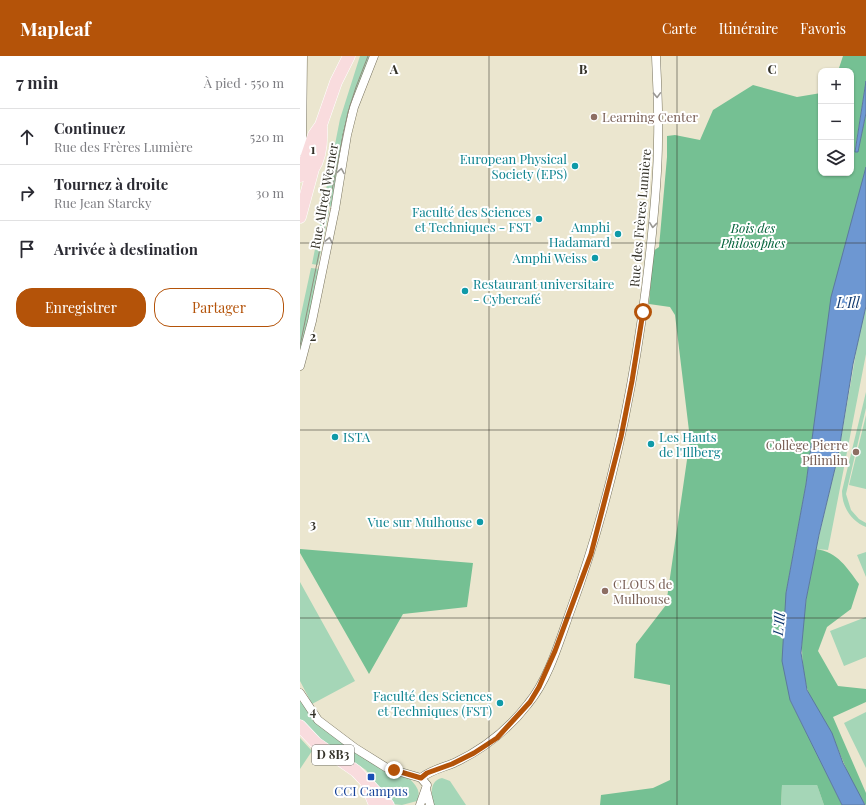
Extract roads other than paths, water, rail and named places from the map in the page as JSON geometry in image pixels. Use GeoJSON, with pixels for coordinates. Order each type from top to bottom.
{"type":"FeatureCollection","features":[{"type":"Feature","properties":{"kind":"main road"},"geometry":{"type":"LineString","coordinates":[[300,176],[314,135],[321,125],[336,82],[349,56]]}},
{"type":"Feature","properties":{"kind":"main road"},"geometry":{"type":"LineString","coordinates":[[300,218],[322,138],[321,125]]}},
{"type":"Feature","properties":{"kind":"main road"},"geometry":{"type":"LineString","coordinates":[[307,154],[313,169]]}},
{"type":"Feature","properties":{"kind":"main road","name":"D 8B3"},"geometry":{"type":"LineString","coordinates":[[300,726],[316,743],[356,771],[388,805]]}},
{"type":"Feature","properties":{"kind":"main road","name":"D 8B3"},"geometry":{"type":"LineString","coordinates":[[366,783],[375,805]]}},
{"type":"Feature","properties":{"kind":"street"},"geometry":{"type":"LineString","coordinates":[[303,56],[302,147],[303,152],[307,154]]}},
{"type":"Feature","properties":{"kind":"street","name":"Rue Alfred Werner"},"geometry":{"type":"LineString","coordinates":[[300,366],[318,291],[338,191],[347,135],[354,107],[374,56]]}},
{"type":"Feature","properties":{"kind":"street","name":"Rue des Frères Lumière"},"geometry":{"type":"LineString","coordinates":[[421,778],[427,773],[452,764],[488,744],[505,730],[530,702],[552,659],[591,554],[621,437],[646,296],[658,148],[656,56]]}},
{"type":"Feature","properties":{"kind":"street"},"geometry":{"type":"LineString","coordinates":[[300,694],[318,720],[355,748],[387,768],[421,778],[427,787],[430,805]]}},
{"type":"Feature","properties":{"kind":"street"},"geometry":{"type":"LineString","coordinates":[[420,805],[427,787]]}},
{"type":"Feature","properties":{"kind":"water"},"geometry":{"type":"Polygon","coordinates":[[[866,81],[866,113],[858,152],[855,152],[866,81]]]}},
{"type":"Feature","properties":{"kind":"water","name":"L'Ill"},"geometry":{"type":"Polygon","coordinates":[[[866,167],[866,306],[853,364],[838,456],[819,535],[806,600],[801,653],[807,690],[832,733],[843,763],[865,805],[842,805],[790,700],[782,661],[786,593],[806,484],[831,297],[866,167]]]}},
{"type":"Feature","properties":{"kind":"tram line"},"geometry":{"type":"LineString","coordinates":[[300,346],[348,112],[368,56]]}},
{"type":"Feature","properties":{"kind":"place","name":"Learning Center"},"geometry":{"type":"Point","coordinates":[594,117]}},
{"type":"Feature","properties":{"kind":"place","name":"European Physical Society (EPS)"},"geometry":{"type":"Point","coordinates":[575,166]}},
{"type":"Feature","properties":{"kind":"place","name":"Faculté des Sciences et Techniques - FST"},"geometry":{"type":"Point","coordinates":[539,219]}},
{"type":"Feature","properties":{"kind":"place","name":"Amphi Hadamard"},"geometry":{"type":"Point","coordinates":[618,234]}},
{"type":"Feature","properties":{"kind":"place","name":"Amphi Weiss"},"geometry":{"type":"Point","coordinates":[595,258]}},
{"type":"Feature","properties":{"kind":"place","name":"Restaurant universitaire - Cybercafé"},"geometry":{"type":"Point","coordinates":[465,291]}},
{"type":"Feature","properties":{"kind":"place","name":"ISTA"},"geometry":{"type":"Point","coordinates":[335,437]}},
{"type":"Feature","properties":{"kind":"place","name":"Les Hauts de l'Illberg"},"geometry":{"type":"Point","coordinates":[651,444]}},
{"type":"Feature","properties":{"kind":"place","name":"Collège Pierre Pflimlin"},"geometry":{"type":"Point","coordinates":[856,452]}},
{"type":"Feature","properties":{"kind":"place","name":"Vue sur Mulhouse"},"geometry":{"type":"Point","coordinates":[480,522]}},
{"type":"Feature","properties":{"kind":"place","name":"CLOUS de Mulhouse"},"geometry":{"type":"Point","coordinates":[605,591]}},
{"type":"Feature","properties":{"kind":"place","name":"Faculté des Sciences et Techniques (FST)"},"geometry":{"type":"Point","coordinates":[500,703]}},
{"type":"Feature","properties":{"kind":"place","name":"CCI Campus"},"geometry":{"type":"Point","coordinates":[371,777]}},
{"type":"Feature","properties":{"kind":"park label","name":"Bois des Philosophes"},"geometry":{"type":"Point","coordinates":[753,236]}}]}
